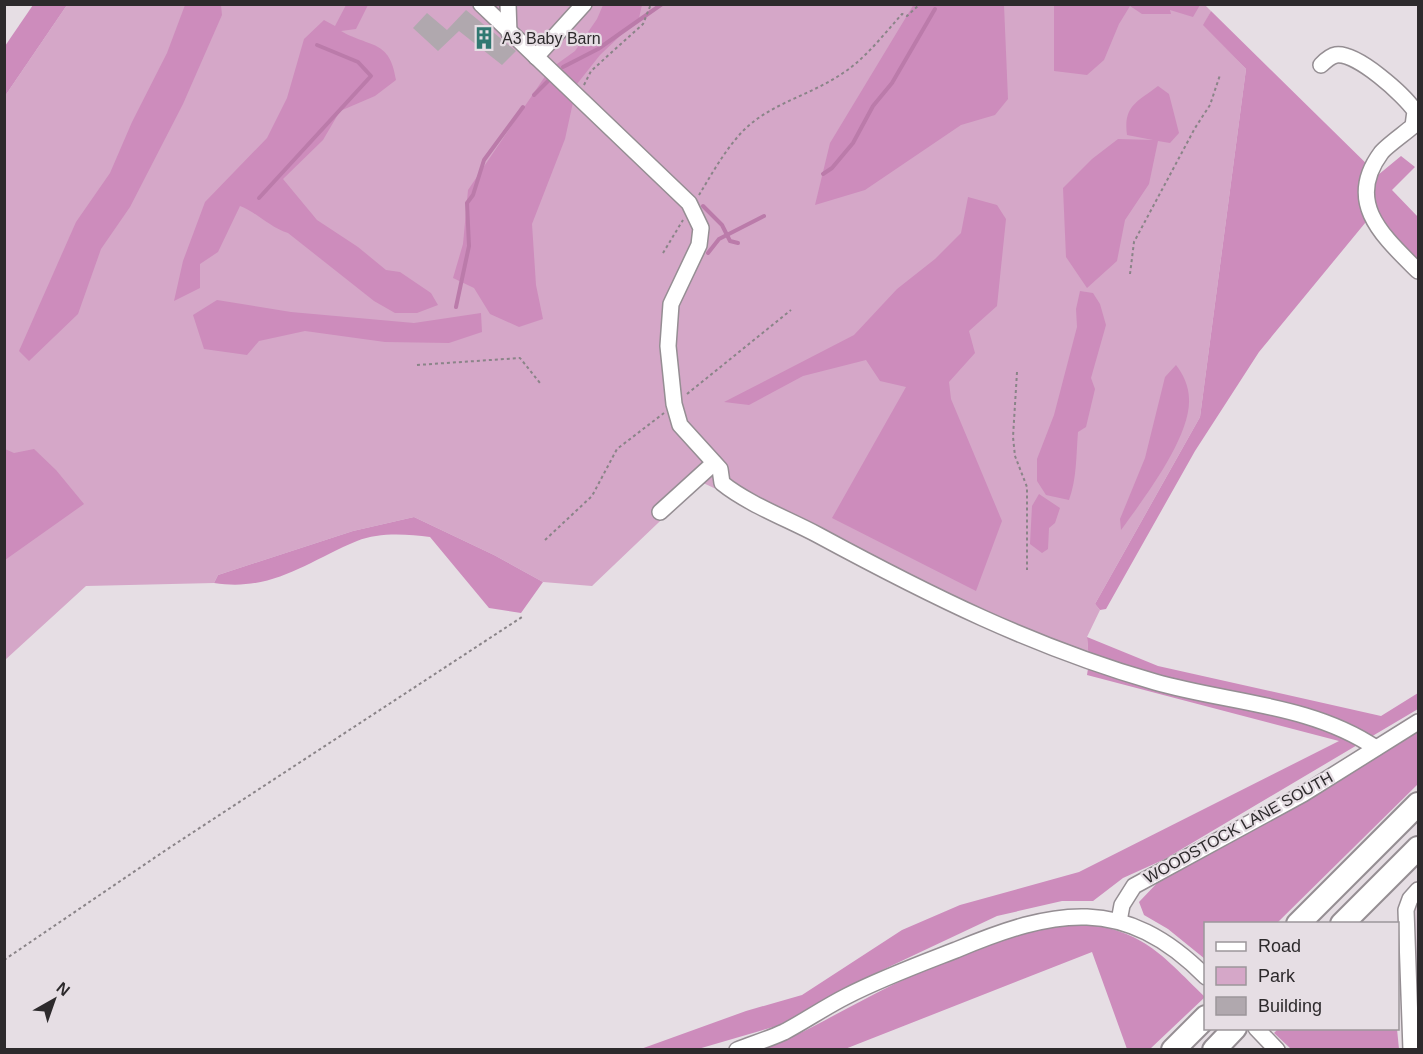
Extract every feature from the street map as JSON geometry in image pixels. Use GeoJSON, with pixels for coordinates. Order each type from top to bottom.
{"type":"FeatureCollection","features":[{"type":"Feature","properties":{"kind":"highway"},"geometry":{"type":"LineString","coordinates":[[1300,922],[1419,804]]}},
{"type":"Feature","properties":{"kind":"highway"},"geometry":{"type":"LineString","coordinates":[[1344,922],[1419,848]]}},
{"type":"Feature","properties":{"kind":"highway"},"geometry":{"type":"LineString","coordinates":[[1173,1050],[1204,1019]]}},
{"type":"Feature","properties":{"kind":"highway"},"geometry":{"type":"LineString","coordinates":[[1214,1050],[1234,1030]]}},
{"type":"Feature","properties":{"kind":"street"},"geometry":{"type":"LineString","coordinates":[[481,4],[508,33],[578,95],[689,203],[701,228],[699,245],[671,304],[668,346],[674,404],[680,425],[720,469],[722,483],[728,488],[931,596],[1022,636],[1109,669],[1177,688],[1273,707],[1332,725],[1358,736],[1376,748]]}},
{"type":"Feature","properties":{"kind":"street"},"geometry":{"type":"LineString","coordinates":[[508,4],[508,33]]}},
{"type":"Feature","properties":{"kind":"street"},"geometry":{"type":"LineString","coordinates":[[536,57],[584,4]]}},
{"type":"Feature","properties":{"kind":"street"},"geometry":{"type":"LineString","coordinates":[[1321,65],[1337,55],[1346,56],[1386,82],[1415,111],[1413,126],[1393,145],[1382,151],[1368,179],[1365,196],[1376,228],[1419,271]]}},
{"type":"Feature","properties":{"kind":"street"},"geometry":{"type":"LineString","coordinates":[[660,512],[714,463]]}},
{"type":"Feature","properties":{"kind":"street","name":"WOODSTOCK LANE SOUTH"},"geometry":{"type":"LineString","coordinates":[[1119,921],[1122,905],[1134,886],[1303,794],[1419,722]]}},
{"type":"Feature","properties":{"kind":"street"},"geometry":{"type":"LineString","coordinates":[[1411,1050],[1412,920],[1406,910],[1410,899],[1419,890]]}},
{"type":"Feature","properties":{"kind":"street"},"geometry":{"type":"LineString","coordinates":[[737,1050],[782,1033],[847,996],[1002,930],[1031,921],[1063,916],[1097,917],[1119,921],[1157,937],[1203,975]]}},
{"type":"Feature","properties":{"kind":"street"},"geometry":{"type":"LineString","coordinates":[[1257,1030],[1276,1049]]}},
{"type":"Feature","properties":{"kind":"path"},"geometry":{"type":"LineString","coordinates":[[578,95],[591,71],[643,24],[651,4]]}},
{"type":"Feature","properties":{"kind":"path"},"geometry":{"type":"LineString","coordinates":[[698,196],[723,157],[747,128],[770,110],[843,73],[866,54],[902,14],[907,16],[921,4]]}},
{"type":"Feature","properties":{"kind":"path"},"geometry":{"type":"LineString","coordinates":[[1130,274],[1134,242],[1195,128],[1210,105],[1220,75]]}},
{"type":"Feature","properties":{"kind":"path"},"geometry":{"type":"LineString","coordinates":[[663,253],[687,215]]}},
{"type":"Feature","properties":{"kind":"path"},"geometry":{"type":"LineString","coordinates":[[545,540],[592,496],[616,449],[791,310]]}},
{"type":"Feature","properties":{"kind":"path"},"geometry":{"type":"LineString","coordinates":[[417,365],[520,358],[540,383]]}},
{"type":"Feature","properties":{"kind":"path"},"geometry":{"type":"LineString","coordinates":[[1017,372],[1013,437],[1015,456],[1027,487],[1027,570]]}},
{"type":"Feature","properties":{"kind":"path"},"geometry":{"type":"LineString","coordinates":[[4,960],[522,616]]}},
{"type":"Feature","properties":{"kind":"shaded area"},"geometry":{"type":"Polygon","coordinates":[[[914,4],[1004,5],[1008,99],[995,115],[961,125],[865,190],[815,205],[830,143],[914,4]]]}},
{"type":"Feature","properties":{"kind":"shaded area"},"geometry":{"type":"Polygon","coordinates":[[[1054,4],[1200,5],[1193,17],[1170,10],[1171,14],[1142,14],[1130,6],[1119,24],[1104,60],[1087,75],[1054,71],[1054,4]]]}},
{"type":"Feature","properties":{"kind":"shaded area"},"geometry":{"type":"Polygon","coordinates":[[[33,5],[67,5],[5,96],[5,46],[33,5]]]}},
{"type":"Feature","properties":{"kind":"shaded area"},"geometry":{"type":"Polygon","coordinates":[[[185,5],[221,5],[222,15],[183,104],[130,207],[101,249],[78,314],[29,361],[19,351],[76,222],[110,173],[132,122],[167,53],[185,5]]]}},
{"type":"Feature","properties":{"kind":"shaded area"},"geometry":{"type":"Polygon","coordinates":[[[346,5],[368,5],[356,29],[341,31],[384,51],[389,57],[396,80],[375,96],[340,111],[323,140],[283,179],[317,220],[358,247],[386,270],[400,272],[431,293],[438,305],[417,313],[395,313],[374,301],[288,233],[240,206],[218,252],[200,264],[200,288],[174,301],[183,261],[205,202],[267,138],[287,98],[304,39],[324,20],[335,26],[346,5]]]}},
{"type":"Feature","properties":{"kind":"shaded area"},"geometry":{"type":"Polygon","coordinates":[[[603,5],[642,5],[639,18],[600,55],[577,84],[565,139],[532,224],[536,285],[543,319],[519,327],[490,314],[474,288],[453,278],[463,244],[468,190],[550,69],[575,51],[597,19],[603,5]]]}},
{"type":"Feature","properties":{"kind":"shaded area"},"geometry":{"type":"Polygon","coordinates":[[[1211,11],[1378,175],[1401,156],[1415,167],[1392,190],[1418,217],[1418,264],[1370,217],[1259,352],[1195,451],[1106,609],[1100,610],[1095,604],[1200,417],[1246,69],[1203,25],[1211,11]]]}},
{"type":"Feature","properties":{"kind":"shaded area"},"geometry":{"type":"Polygon","coordinates":[[[1158,86],[1169,94],[1179,133],[1170,143],[1158,141],[1149,184],[1125,220],[1117,261],[1087,288],[1066,257],[1063,188],[1092,159],[1118,139],[1153,140],[1127,135],[1126,125],[1127,117],[1133,106],[1158,86]]]}},
{"type":"Feature","properties":{"kind":"shaded area"},"geometry":{"type":"Polygon","coordinates":[[[968,197],[997,205],[1006,219],[997,306],[969,331],[975,353],[949,382],[951,399],[1002,521],[976,591],[832,518],[906,387],[880,381],[866,360],[803,376],[749,405],[724,402],[854,335],[897,289],[935,259],[961,233],[968,197]]]}},
{"type":"Feature","properties":{"kind":"shaded area"},"geometry":{"type":"Polygon","coordinates":[[[1080,291],[1093,293],[1100,304],[1106,325],[1091,378],[1095,389],[1086,427],[1078,432],[1075,475],[1069,500],[1046,495],[1037,481],[1037,459],[1054,415],[1077,327],[1076,309],[1080,291]]]}},
{"type":"Feature","properties":{"kind":"shaded area"},"geometry":{"type":"Polygon","coordinates":[[[217,300],[291,312],[414,323],[481,313],[482,332],[449,343],[385,342],[305,331],[259,341],[247,355],[204,349],[193,315],[217,300]]]}},
{"type":"Feature","properties":{"kind":"shaded area"},"geometry":{"type":"Polygon","coordinates":[[[1176,365],[1185,380],[1189,394],[1188,414],[1164,468],[1121,530],[1120,519],[1145,458],[1165,377],[1176,365]]]}},
{"type":"Feature","properties":{"kind":"shaded area"},"geometry":{"type":"Polygon","coordinates":[[[5,449],[14,453],[34,449],[56,470],[84,504],[5,560],[5,449]]]}},
{"type":"Feature","properties":{"kind":"shaded area"},"geometry":{"type":"Polygon","coordinates":[[[1039,494],[1060,508],[1055,523],[1049,528],[1048,549],[1042,553],[1030,544],[1032,506],[1039,494]]]}},
{"type":"Feature","properties":{"kind":"shaded area"},"geometry":{"type":"Polygon","coordinates":[[[414,517],[494,555],[543,582],[521,613],[489,608],[430,537],[393,534],[357,541],[272,579],[235,585],[214,583],[218,575],[353,531],[414,517]]]}},
{"type":"Feature","properties":{"kind":"shaded area"},"geometry":{"type":"Polygon","coordinates":[[[1087,637],[1158,666],[1381,716],[1418,693],[1418,709],[1165,859],[1123,878],[1093,901],[1062,901],[997,916],[859,981],[780,1025],[698,1049],[638,1050],[746,1011],[802,995],[902,930],[960,905],[1079,872],[1339,741],[1087,675],[1089,662],[1087,637]]]}},
{"type":"Feature","properties":{"kind":"shaded area"},"geometry":{"type":"Polygon","coordinates":[[[1418,729],[1418,784],[1278,922],[1204,922],[1204,958],[1168,929],[1144,915],[1139,902],[1160,880],[1418,729]]]}},
{"type":"Feature","properties":{"kind":"shaded area"},"geometry":{"type":"Polygon","coordinates":[[[1418,900],[1418,1040],[1412,911],[1418,900]]]}},
{"type":"Feature","properties":{"kind":"shaded area"},"geometry":{"type":"Polygon","coordinates":[[[1077,922],[1119,931],[1135,938],[1162,956],[1204,998],[1150,1049],[1127,1049],[1092,952],[845,1049],[760,1050],[801,1033],[917,973],[996,941],[1050,926],[1077,922]]]}},
{"type":"Feature","properties":{"kind":"shaded area"},"geometry":{"type":"Polygon","coordinates":[[[1277,1030],[1397,1030],[1399,1049],[1291,1049],[1274,1033],[1277,1030]]]}},
{"type":"Feature","properties":{"kind":"green space"},"geometry":{"type":"Polygon","coordinates":[[[67,5],[1205,5],[1211,11],[1204,25],[1246,69],[1200,417],[1095,604],[1100,610],[1087,637],[1089,662],[701,482],[592,586],[543,582],[494,555],[414,517],[353,531],[218,575],[214,583],[86,586],[5,660],[5,96],[67,5]]]}},
{"type":"Feature","properties":{"kind":"building","name":"A3 Baby Barn"},"geometry":{"type":"Polygon","coordinates":[[[466,10],[516,51],[502,65],[459,31],[438,51],[413,28],[427,13],[447,30],[466,10]]]}},
{"type":"Feature","properties":{"kind":"waterway"},"geometry":{"type":"LineString","coordinates":[[563,67],[598,49],[662,4]]}},
{"type":"Feature","properties":{"kind":"waterway"},"geometry":{"type":"LineString","coordinates":[[823,174],[832,168],[853,143],[873,106],[892,83],[935,9]]}},
{"type":"Feature","properties":{"kind":"waterway"},"geometry":{"type":"LineString","coordinates":[[259,198],[371,76],[358,62],[317,45]]}},
{"type":"Feature","properties":{"kind":"waterway"},"geometry":{"type":"LineString","coordinates":[[534,95],[548,81]]}},
{"type":"Feature","properties":{"kind":"waterway"},"geometry":{"type":"LineString","coordinates":[[456,307],[469,246],[467,203],[473,195],[484,160],[523,107]]}},
{"type":"Feature","properties":{"kind":"waterway"},"geometry":{"type":"LineString","coordinates":[[703,206],[722,225],[730,241],[738,243]]}},
{"type":"Feature","properties":{"kind":"waterway"},"geometry":{"type":"LineString","coordinates":[[708,253],[719,239],[764,216]]}},
{"type":"Feature","properties":{"kind":"place","name":"A3 Baby Barn"},"geometry":{"type":"Point","coordinates":[484,38]}}]}
